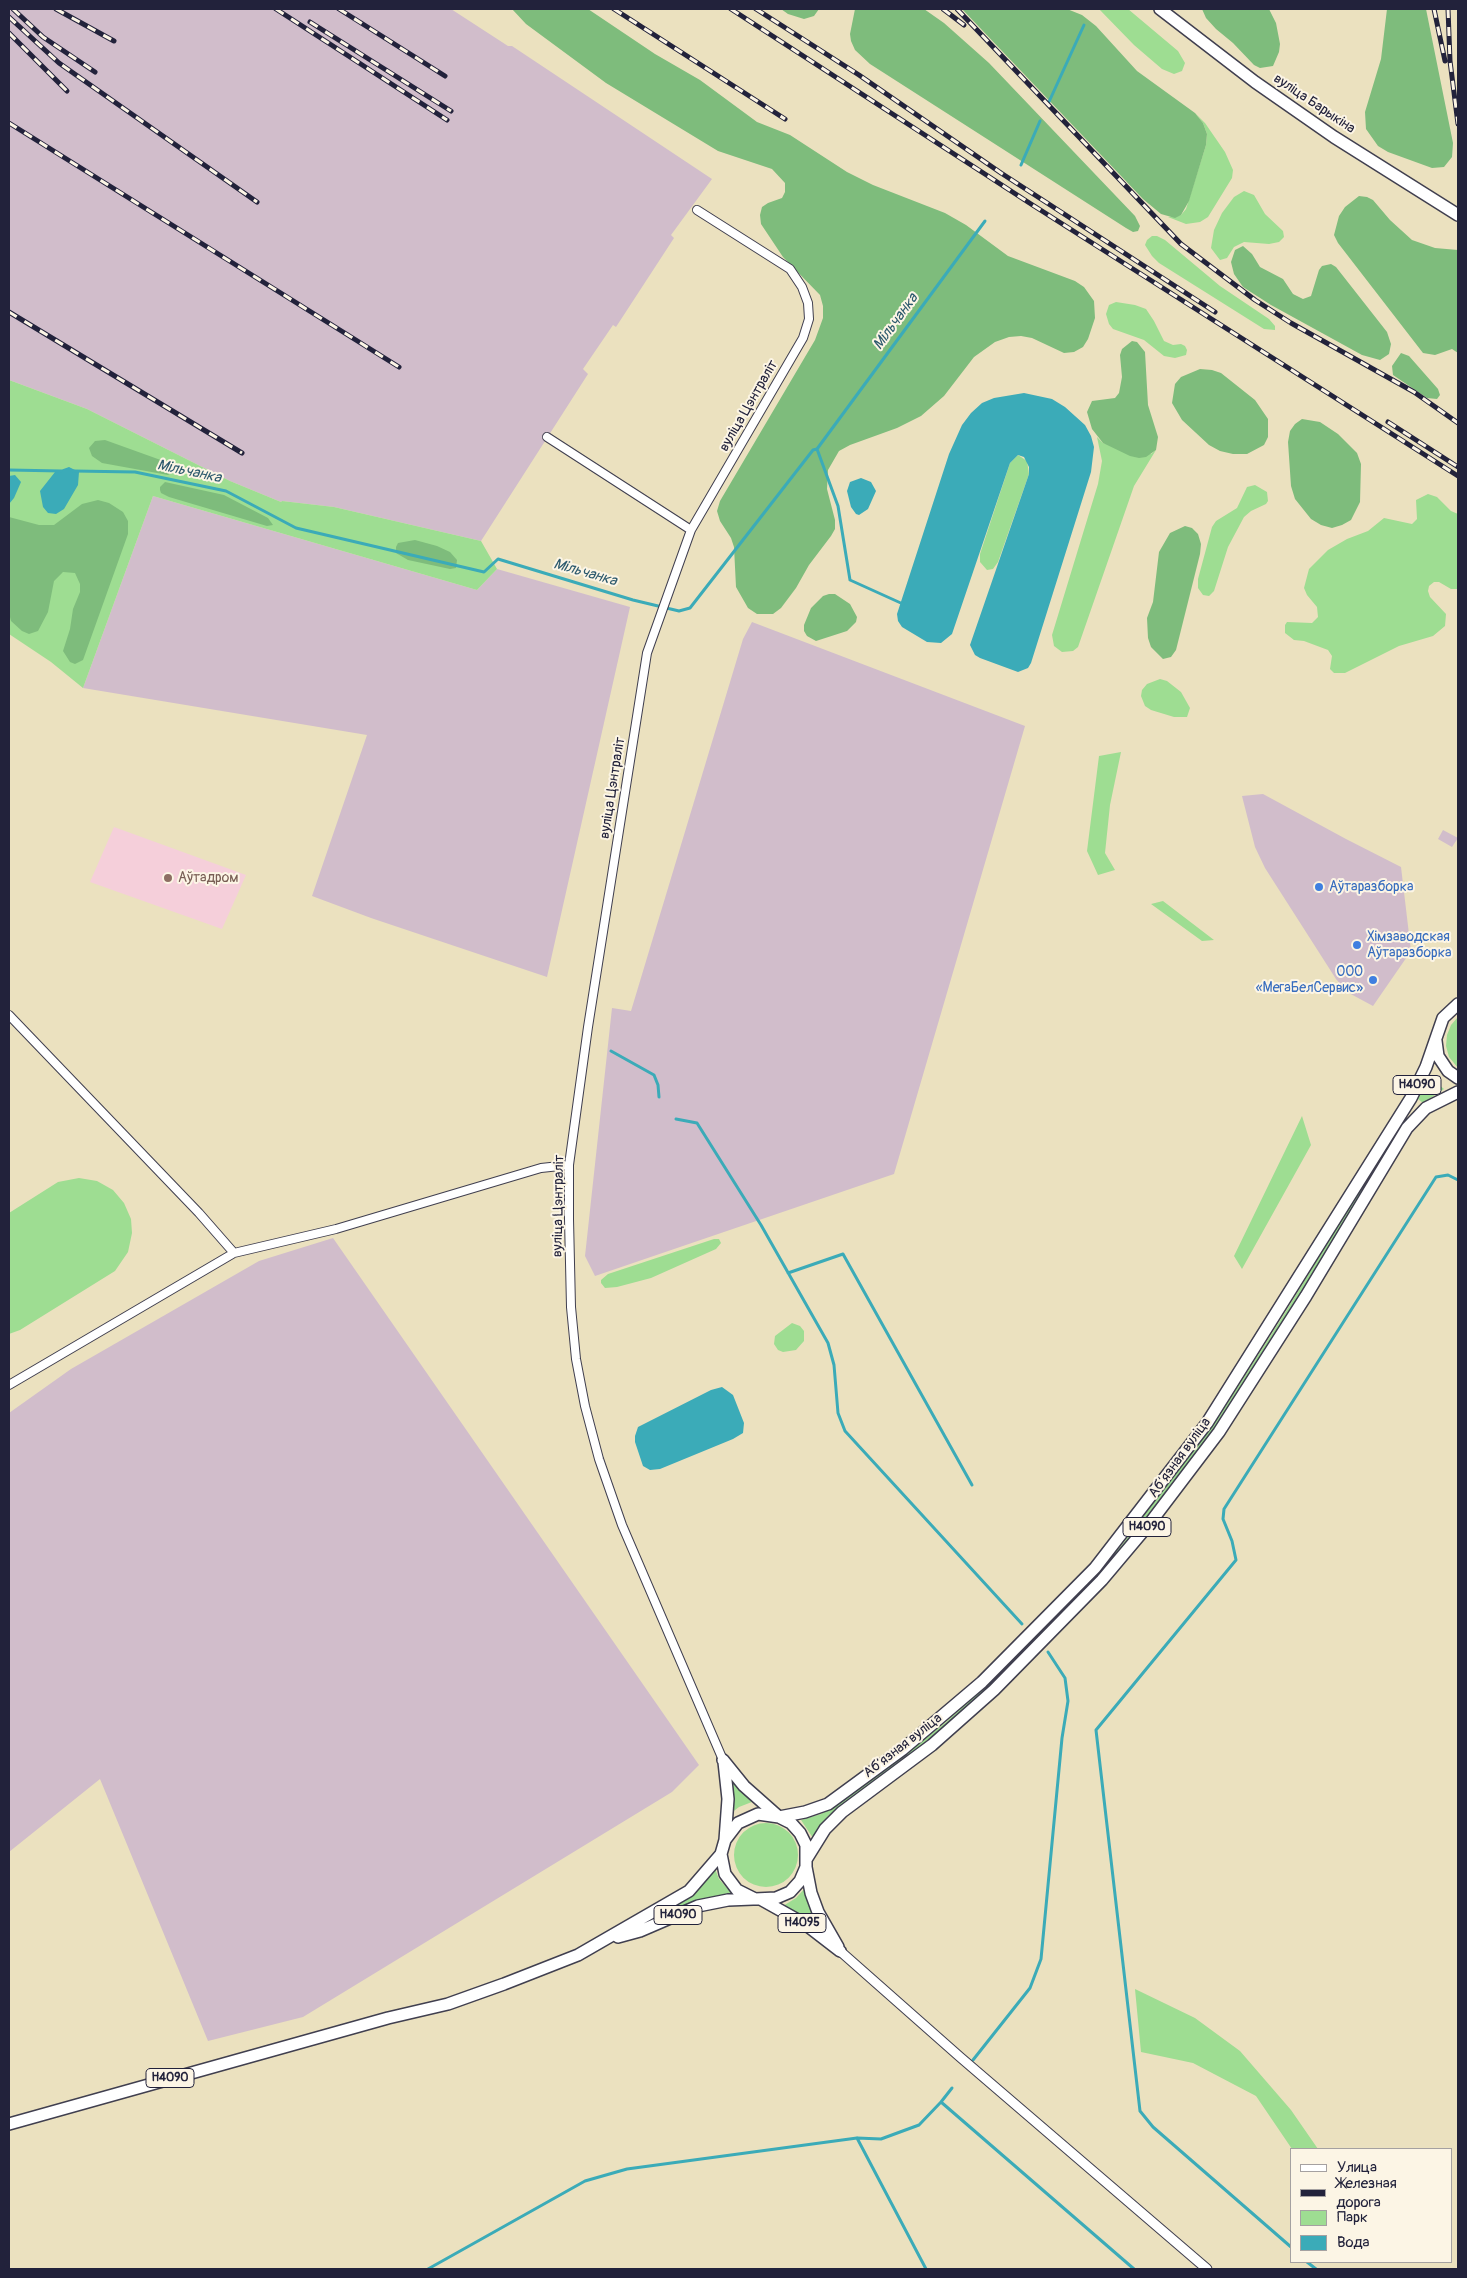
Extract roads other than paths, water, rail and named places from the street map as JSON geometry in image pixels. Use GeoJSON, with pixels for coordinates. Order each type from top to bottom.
{"type":"FeatureCollection","features":[{"type":"Feature","properties":{"kind":"main road","name":"вуліца Барыкіна"},"geometry":{"type":"LineString","coordinates":[[1160,9],[1248,76],[1334,137],[1457,214]]}},
{"type":"Feature","properties":{"kind":"main road","name":"Н4090"},"geometry":{"type":"LineString","coordinates":[[1458,1004],[1443,1018],[1436,1039],[1438,1056],[1448,1071],[1458,1078]]}},
{"type":"Feature","properties":{"kind":"main road","name":"Абʼязная вуліца"},"geometry":{"type":"LineString","coordinates":[[780,1817],[806,1812],[828,1804],[903,1749],[982,1682],[1094,1568],[1207,1423],[1276,1315],[1391,1127],[1411,1098],[1426,1067],[1436,1039]]}},
{"type":"Feature","properties":{"kind":"main road","name":"Абʼязная вуліца"},"geometry":{"type":"LineString","coordinates":[[807,1863],[825,1828],[842,1812],[932,1745],[994,1690],[1102,1580],[1150,1523],[1219,1432],[1306,1296],[1407,1128],[1426,1108],[1458,1092]]}},
{"type":"Feature","properties":{"kind":"main road"},"geometry":{"type":"LineString","coordinates":[[723,1760],[744,1786],[780,1817],[791,1823],[800,1833],[806,1845],[807,1863]]}},
{"type":"Feature","properties":{"kind":"main road"},"geometry":{"type":"LineString","coordinates":[[723,1760],[728,1799],[725,1840]]}},
{"type":"Feature","properties":{"kind":"main road","name":"Н4090"},"geometry":{"type":"LineString","coordinates":[[9,2124],[388,2018],[448,2004],[578,1955],[689,1891],[721,1854],[725,1840],[738,1823],[758,1814],[780,1817]]}},
{"type":"Feature","properties":{"kind":"main road"},"geometry":{"type":"LineString","coordinates":[[721,1854],[725,1874],[737,1890],[758,1899]]}},
{"type":"Feature","properties":{"kind":"main road","name":"Н4090"},"geometry":{"type":"LineString","coordinates":[[602,1941],[640,1931],[698,1906],[728,1900],[776,1898],[790,1892],[800,1881],[807,1863]]}},
{"type":"Feature","properties":{"kind":"main road","name":"Н4095"},"geometry":{"type":"LineString","coordinates":[[807,1863],[811,1893],[818,1912],[840,1951]]}},
{"type":"Feature","properties":{"kind":"main road","name":"Н4095"},"geometry":{"type":"LineString","coordinates":[[758,1899],[805,1924],[840,1951]]}},
{"type":"Feature","properties":{"kind":"street","name":"вуліца Цэнтраліт"},"geometry":{"type":"LineString","coordinates":[[697,210],[790,270],[802,287],[808,303],[810,320],[803,338],[691,530],[647,653],[588,1028],[570,1165],[571,1307],[576,1359],[585,1406],[599,1459],[622,1525],[723,1760]]}},
{"type":"Feature","properties":{"kind":"street"},"geometry":{"type":"LineString","coordinates":[[547,437],[691,530]]}},
{"type":"Feature","properties":{"kind":"street"},"geometry":{"type":"LineString","coordinates":[[9,1015],[193,1206],[234,1253]]}},
{"type":"Feature","properties":{"kind":"street"},"geometry":{"type":"LineString","coordinates":[[9,1385],[234,1253],[336,1229],[541,1168],[570,1165]]}},
{"type":"Feature","properties":{"kind":"street","name":"Н4095"},"geometry":{"type":"LineString","coordinates":[[840,1951],[960,2057],[1207,2269]]}},
{"type":"Feature","properties":{"kind":"water"},"geometry":{"type":"Polygon","coordinates":[[[1024,393],[1052,399],[1065,407],[1085,425],[1094,447],[1091,472],[1031,663],[1028,668],[1018,672],[980,658],[975,655],[970,645],[1029,474],[1029,467],[1024,457],[1018,455],[1010,463],[952,634],[941,643],[927,642],[902,627],[898,621],[897,614],[949,454],[962,425],[982,403],[994,398],[1024,393]]]}},
{"type":"Feature","properties":{"kind":"water"},"geometry":{"type":"Polygon","coordinates":[[[69,467],[79,472],[78,485],[64,509],[56,514],[48,513],[43,507],[40,491],[55,472],[69,467]]]}},
{"type":"Feature","properties":{"kind":"water"},"geometry":{"type":"Polygon","coordinates":[[[15,475],[21,482],[14,498],[9,504],[9,476],[15,475]]]}},
{"type":"Feature","properties":{"kind":"water"},"geometry":{"type":"Polygon","coordinates":[[[861,478],[871,482],[876,491],[868,509],[859,515],[851,507],[847,491],[850,482],[861,478]]]}},
{"type":"Feature","properties":{"kind":"water"},"geometry":{"type":"Polygon","coordinates":[[[722,1387],[733,1395],[744,1423],[743,1433],[733,1439],[660,1469],[650,1470],[643,1466],[635,1442],[638,1427],[711,1390],[722,1387]]]}},
{"type":"Feature","properties":{"kind":"waterway","name":"Мільчанка"},"geometry":{"type":"LineString","coordinates":[[1048,104],[1084,25]]}},
{"type":"Feature","properties":{"kind":"waterway","name":"Мільчанка"},"geometry":{"type":"LineString","coordinates":[[1021,165],[1040,121]]}},
{"type":"Feature","properties":{"kind":"waterway","name":"Мільчанка"},"geometry":{"type":"LineString","coordinates":[[74,471],[135,472],[226,491],[296,528],[484,572],[498,559],[633,600],[679,611],[690,608],[813,450],[817,449],[985,221]]}},
{"type":"Feature","properties":{"kind":"waterway"},"geometry":{"type":"LineString","coordinates":[[817,449],[838,506],[850,580],[903,604]]}},
{"type":"Feature","properties":{"kind":"waterway","name":"Мільчанка"},"geometry":{"type":"LineString","coordinates":[[9,470],[61,471]]}},
{"type":"Feature","properties":{"kind":"waterway"},"geometry":{"type":"LineString","coordinates":[[611,1051],[654,1075],[658,1085],[659,1097]]}},
{"type":"Feature","properties":{"kind":"waterway"},"geometry":{"type":"LineString","coordinates":[[676,1119],[697,1123],[761,1225],[828,1343],[834,1365],[838,1413],[845,1431],[1022,1624]]}},
{"type":"Feature","properties":{"kind":"waterway"},"geometry":{"type":"LineString","coordinates":[[1290,2246],[1153,2127],[1140,2111],[1096,1730],[1236,1560],[1232,1541],[1223,1519],[1224,1509],[1436,1177],[1448,1175],[1458,1180]]}},
{"type":"Feature","properties":{"kind":"waterway"},"geometry":{"type":"LineString","coordinates":[[788,1273],[843,1254],[972,1485]]}},
{"type":"Feature","properties":{"kind":"waterway"},"geometry":{"type":"LineString","coordinates":[[973,2060],[1030,1988],[1041,1959],[1062,1738],[1068,1701],[1065,1678],[1048,1652]]}},
{"type":"Feature","properties":{"kind":"waterway"},"geometry":{"type":"LineString","coordinates":[[941,2102],[952,2088]]}},
{"type":"Feature","properties":{"kind":"waterway"},"geometry":{"type":"LineString","coordinates":[[428,2269],[585,2181],[627,2169],[857,2138],[881,2139],[919,2125],[941,2102],[1134,2269]]}},
{"type":"Feature","properties":{"kind":"waterway"},"geometry":{"type":"LineString","coordinates":[[857,2138],[926,2269]]}},
{"type":"Feature","properties":{"kind":"waterway"},"geometry":{"type":"LineString","coordinates":[[1308,2263],[1316,2269]]}},
{"type":"Feature","properties":{"kind":"railway"},"geometry":{"type":"LineString","coordinates":[[13,9],[43,37],[95,72]]}},
{"type":"Feature","properties":{"kind":"railway"},"geometry":{"type":"LineString","coordinates":[[56,9],[114,41]]}},
{"type":"Feature","properties":{"kind":"railway"},"geometry":{"type":"LineString","coordinates":[[276,9],[447,120]]}},
{"type":"Feature","properties":{"kind":"railway"},"geometry":{"type":"LineString","coordinates":[[339,9],[445,76]]}},
{"type":"Feature","properties":{"kind":"railway"},"geometry":{"type":"LineString","coordinates":[[614,9],[785,119]]}},
{"type":"Feature","properties":{"kind":"railway"},"geometry":{"type":"LineString","coordinates":[[731,9],[1031,204],[1458,476]]}},
{"type":"Feature","properties":{"kind":"railway"},"geometry":{"type":"LineString","coordinates":[[756,9],[859,75],[1001,173],[1215,312]]}},
{"type":"Feature","properties":{"kind":"railway"},"geometry":{"type":"LineString","coordinates":[[943,9],[964,25]]}},
{"type":"Feature","properties":{"kind":"railway"},"geometry":{"type":"LineString","coordinates":[[957,9],[1181,244],[1255,300],[1291,323],[1414,392],[1458,423]]}},
{"type":"Feature","properties":{"kind":"railway"},"geometry":{"type":"LineString","coordinates":[[1434,9],[1445,61]]}},
{"type":"Feature","properties":{"kind":"railway"},"geometry":{"type":"LineString","coordinates":[[1448,9],[1450,61],[1458,124]]}},
{"type":"Feature","properties":{"kind":"railway"},"geometry":{"type":"LineString","coordinates":[[9,17],[59,63],[257,202]]}},
{"type":"Feature","properties":{"kind":"railway"},"geometry":{"type":"LineString","coordinates":[[310,22],[451,111]]}},
{"type":"Feature","properties":{"kind":"railway"},"geometry":{"type":"LineString","coordinates":[[9,33],[67,91]]}},
{"type":"Feature","properties":{"kind":"railway"},"geometry":{"type":"LineString","coordinates":[[9,123],[399,367]]}},
{"type":"Feature","properties":{"kind":"railway"},"geometry":{"type":"LineString","coordinates":[[9,312],[242,453]]}},
{"type":"Feature","properties":{"kind":"railway"},"geometry":{"type":"LineString","coordinates":[[1388,422],[1458,467]]}},
{"type":"Feature","properties":{"kind":"place","name":"Аўтадром"},"geometry":{"type":"Point","coordinates":[168,878]}},
{"type":"Feature","properties":{"kind":"place","name":"Аўтаразборка"},"geometry":{"type":"Point","coordinates":[1319,887]}},
{"type":"Feature","properties":{"kind":"place","name":"Хімзаводская Аўтаразборка"},"geometry":{"type":"Point","coordinates":[1357,945]}},
{"type":"Feature","properties":{"kind":"place","name":"ООО «МегаБелСервис»"},"geometry":{"type":"Point","coordinates":[1373,980]}}]}
